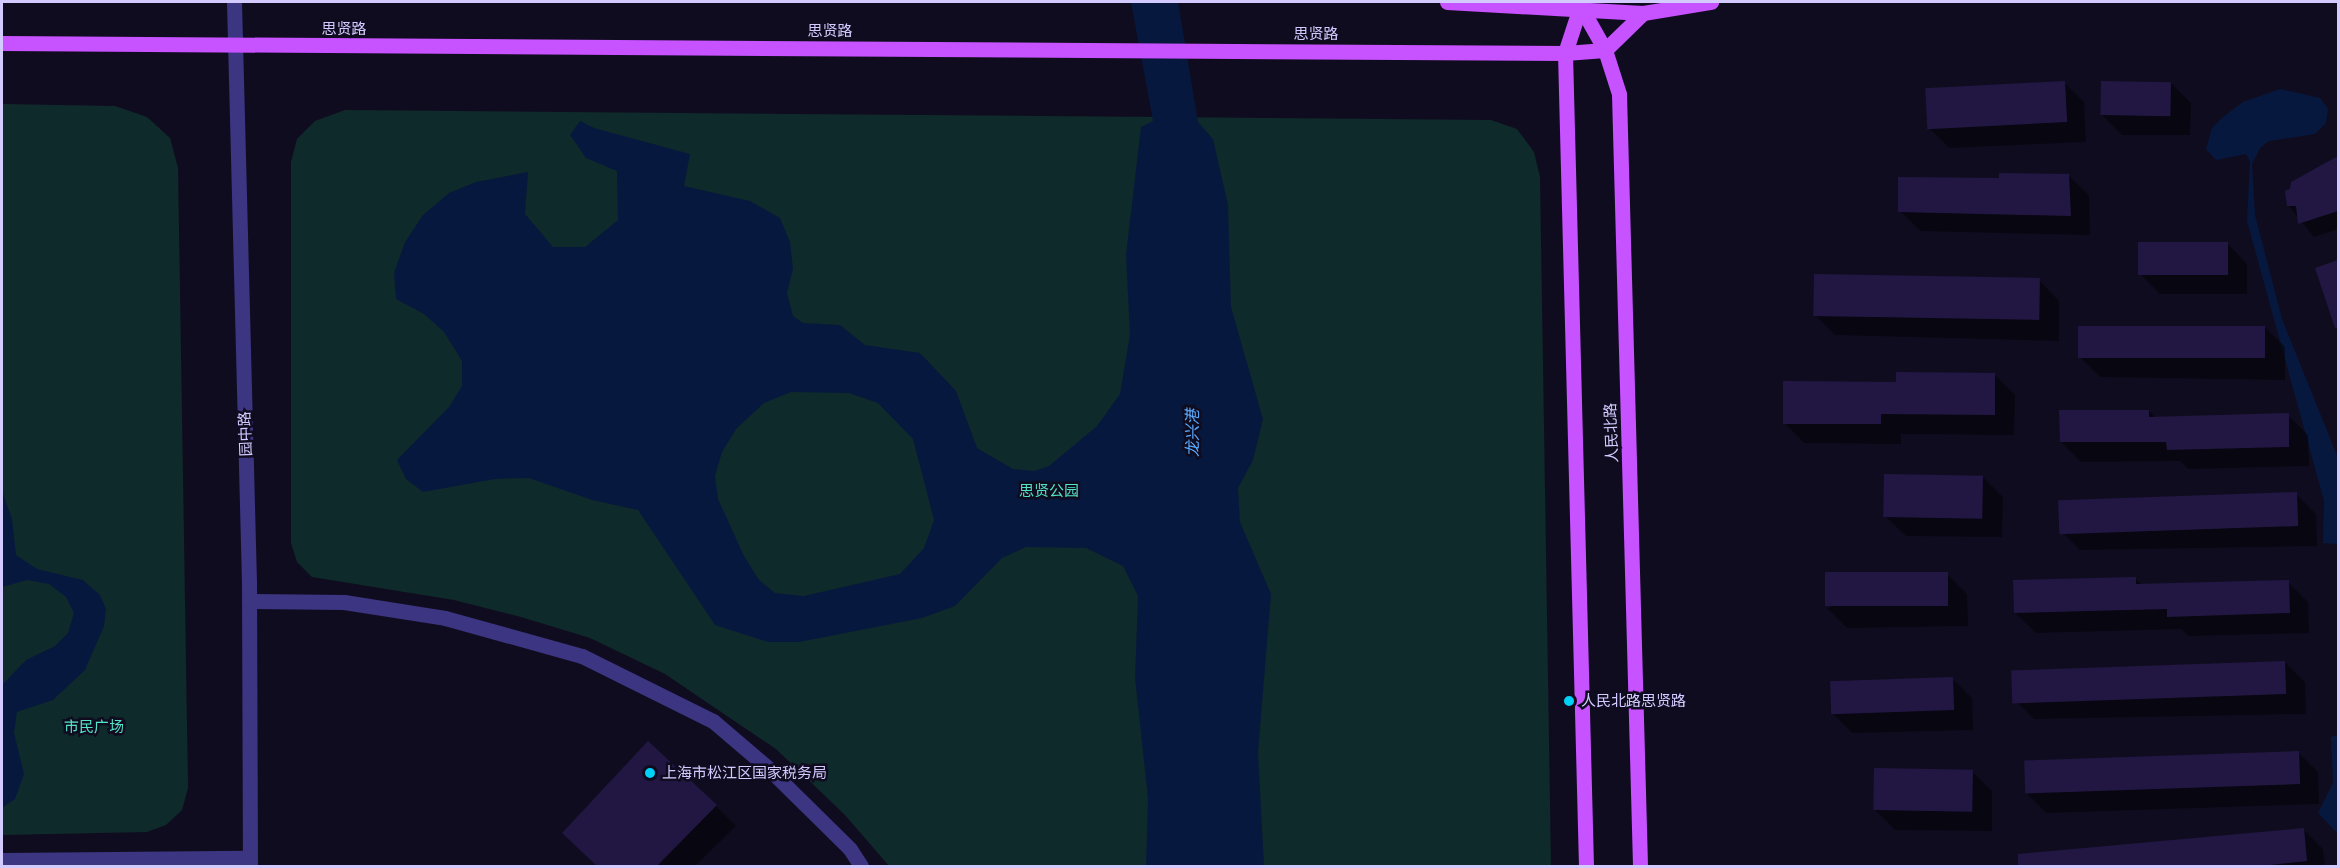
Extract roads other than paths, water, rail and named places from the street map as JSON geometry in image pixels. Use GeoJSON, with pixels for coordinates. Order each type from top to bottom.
{"type":"FeatureCollection","features":[{"type":"Feature","properties":{"kind":"main road"},"geometry":{"type":"LineString","coordinates":[[1447,2],[1579,4],[1643,13],[1711,2]]}},
{"type":"Feature","properties":{"kind":"main road"},"geometry":{"type":"LineString","coordinates":[[1579,4],[1565,53],[1586,867]]}},
{"type":"Feature","properties":{"kind":"main road","name":"人民北路"},"geometry":{"type":"LineString","coordinates":[[1579,4],[1605,51],[1618,94],[1640,867]]}},
{"type":"Feature","properties":{"kind":"main road"},"geometry":{"type":"LineString","coordinates":[[1605,51],[1643,13]]}},
{"type":"Feature","properties":{"kind":"main road","name":"思贤路"},"geometry":{"type":"LineString","coordinates":[[2,44],[1565,53],[1605,51]]}},
{"type":"Feature","properties":{"kind":"street","name":"园中路"},"geometry":{"type":"LineString","coordinates":[[234,2],[249,601],[250,862]]}},
{"type":"Feature","properties":{"kind":"street"},"geometry":{"type":"LineString","coordinates":[[249,601],[344,602],[446,618],[582,656],[713,721],[768,768],[850,849],[861,867]]}},
{"type":"Feature","properties":{"kind":"street"},"geometry":{"type":"LineString","coordinates":[[2,860],[250,862]]}},
{"type":"Feature","properties":{"kind":"water","name":"龙兴港"},"geometry":{"type":"Polygon","coordinates":[[[1131,2],[1178,2],[1198,122],[1213,139],[1228,205],[1231,307],[1263,419],[1253,460],[1238,488],[1240,522],[1271,594],[1258,752],[1264,866],[1146,866],[1148,798],[1135,678],[1138,596],[1123,566],[1086,548],[1026,547],[1002,558],[955,606],[922,618],[799,642],[768,642],[715,625],[638,510],[592,500],[529,478],[495,479],[423,492],[406,479],[397,460],[449,407],[462,386],[462,361],[444,332],[424,314],[396,299],[394,273],[405,242],[423,215],[449,193],[476,182],[528,172],[525,214],[553,247],[585,247],[618,220],[617,171],[586,158],[570,135],[580,121],[594,128],[690,154],[684,186],[750,201],[780,218],[790,242],[793,269],[787,293],[793,316],[803,323],[840,325],[865,345],[920,353],[956,391],[977,448],[1013,469],[1034,471],[1049,466],[1097,426],[1120,394],[1130,335],[1126,255],[1141,127],[1153,121],[1131,2]],[[791,392],[764,403],[736,429],[722,452],[715,476],[718,499],[744,556],[759,580],[775,593],[804,596],[900,574],[924,548],[934,520],[913,439],[878,403],[849,393],[791,392]]]}},
{"type":"Feature","properties":{"kind":"water"},"geometry":{"type":"Polygon","coordinates":[[[2280,89],[2320,98],[2328,109],[2326,123],[2315,134],[2269,141],[2260,148],[2252,164],[2255,215],[2282,319],[2338,458],[2338,544],[2323,543],[2324,501],[2247,221],[2250,161],[2246,154],[2216,160],[2206,149],[2212,128],[2223,117],[2243,102],[2280,89]]]}},
{"type":"Feature","properties":{"kind":"water"},"geometry":{"type":"Polygon","coordinates":[[[2,491],[12,519],[16,555],[37,569],[83,580],[100,595],[106,609],[104,626],[85,670],[53,700],[17,712],[14,733],[24,774],[15,799],[2,808],[2,685],[26,660],[55,646],[68,633],[74,613],[66,597],[49,584],[27,580],[2,587],[2,491]]]}},
{"type":"Feature","properties":{"kind":"water"},"geometry":{"type":"Polygon","coordinates":[[[2338,735],[2338,834],[2318,813],[2333,783],[2331,737],[2338,735]]]}},
{"type":"Feature","properties":{"kind":"place","name":"人民北路思贤路"},"geometry":{"type":"Point","coordinates":[1569,701]}},
{"type":"Feature","properties":{"kind":"place","name":"上海市松江区国家税务局"},"geometry":{"type":"Point","coordinates":[650,773]}},
{"type":"Feature","properties":{"kind":"park label","name":"思贤公园"},"geometry":{"type":"Point","coordinates":[1049,491]}},
{"type":"Feature","properties":{"kind":"park label","name":"市民广场"},"geometry":{"type":"Point","coordinates":[94,727]}}]}
